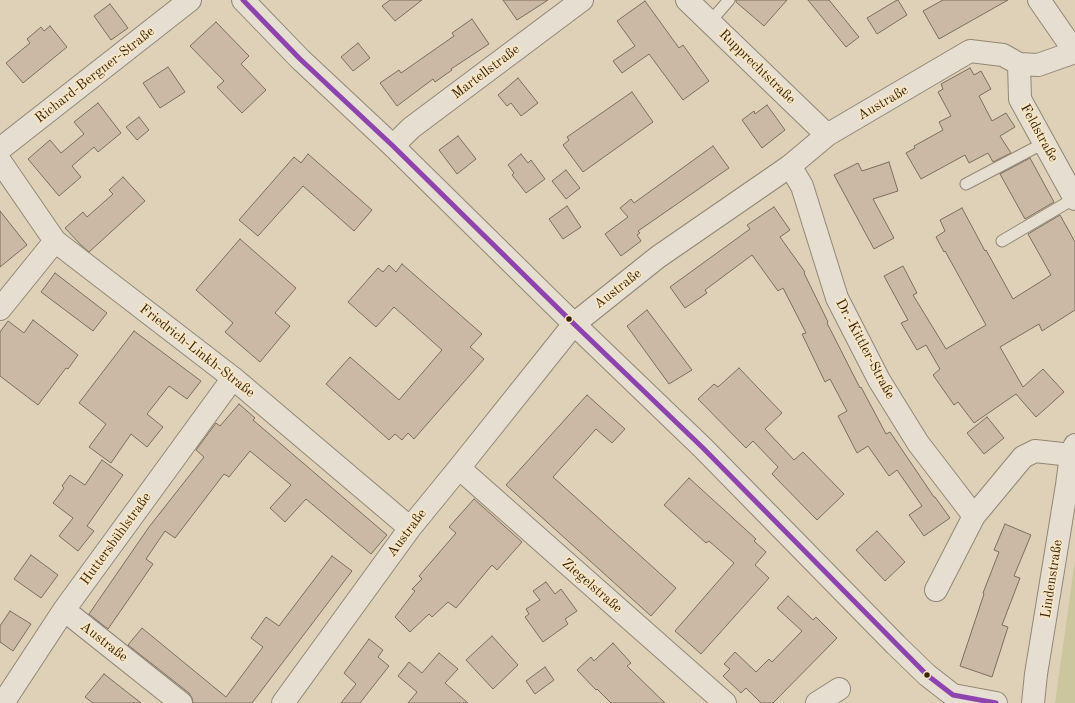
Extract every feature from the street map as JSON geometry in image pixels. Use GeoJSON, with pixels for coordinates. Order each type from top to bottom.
{"type":"FeatureCollection","features":[{"type":"Feature","properties":{"kind":"street","name":"Richard-Bergner-Straße"},"geometry":{"type":"LineString","coordinates":[[0,149],[190,0]]}},
{"type":"Feature","properties":{"kind":"street"},"geometry":{"type":"LineString","coordinates":[[243,0],[300,58],[393,146],[703,448],[927,675],[958,699],[996,703]]}},
{"type":"Feature","properties":{"kind":"street","name":"Martellstraße"},"geometry":{"type":"LineString","coordinates":[[393,146],[411,128],[582,0]]}},
{"type":"Feature","properties":{"kind":"street","name":"Rupprechtstraße"},"geometry":{"type":"LineString","coordinates":[[687,0],[827,135]]}},
{"type":"Feature","properties":{"kind":"street"},"geometry":{"type":"LineString","coordinates":[[1039,0],[1075,52]]}},
{"type":"Feature","properties":{"kind":"street","name":"Austraße"},"geometry":{"type":"LineString","coordinates":[[283,703],[410,528],[574,324],[658,257],[790,166],[827,135],[970,51],[1003,55],[1019,64],[1038,65],[1075,52]]}},
{"type":"Feature","properties":{"kind":"street","name":"Feldstraße"},"geometry":{"type":"LineString","coordinates":[[1019,64],[1020,99],[1075,199]]}},
{"type":"Feature","properties":{"kind":"street","name":"Friedrich-Linkh-Straße"},"geometry":{"type":"LineString","coordinates":[[0,161],[54,242],[233,378],[410,528]]}},
{"type":"Feature","properties":{"kind":"street","name":"Dr.-Kittler-Straße"},"geometry":{"type":"LineString","coordinates":[[790,166],[802,186],[837,298],[879,380],[918,443],[974,516]]}},
{"type":"Feature","properties":{"kind":"street"},"geometry":{"type":"LineString","coordinates":[[0,308],[54,242]]}},
{"type":"Feature","properties":{"kind":"street","name":"Huttersbühlstraße"},"geometry":{"type":"LineString","coordinates":[[3,703],[64,610],[233,378]]}},
{"type":"Feature","properties":{"kind":"street"},"geometry":{"type":"LineString","coordinates":[[936,590],[974,516],[1023,457],[1035,451],[1073,450]]}},
{"type":"Feature","properties":{"kind":"street","name":"Lindenstraße"},"geometry":{"type":"LineString","coordinates":[[1033,703],[1036,674],[1073,450]]}},
{"type":"Feature","properties":{"kind":"street","name":"Ziegelstraße"},"geometry":{"type":"LineString","coordinates":[[459,468],[725,703]]}},
{"type":"Feature","properties":{"kind":"street","name":"Austraße"},"geometry":{"type":"LineString","coordinates":[[64,610],[181,703]]}},
{"type":"Feature","properties":{"kind":"street"},"geometry":{"type":"LineString","coordinates":[[817,703],[839,690]]}},
{"type":"Feature","properties":{"kind":"lane"},"geometry":{"type":"LineString","coordinates":[[710,22],[729,0]]}},
{"type":"Feature","properties":{"kind":"lane"},"geometry":{"type":"LineString","coordinates":[[966,184],[1044,142]]}},
{"type":"Feature","properties":{"kind":"lane"},"geometry":{"type":"LineString","coordinates":[[1002,241],[1075,199]]}},
{"type":"Feature","properties":{"kind":"shaded area"},"geometry":{"type":"Polygon","coordinates":[[[1075,560],[1075,703],[1055,703],[1075,560]]]}},
{"type":"Feature","properties":{"kind":"building"},"geometry":{"type":"Polygon","coordinates":[[[390,0],[422,0],[395,21],[382,6],[390,0]]]}},
{"type":"Feature","properties":{"kind":"building"},"geometry":{"type":"Polygon","coordinates":[[[503,0],[548,0],[517,20],[503,0]]]}},
{"type":"Feature","properties":{"kind":"building"},"geometry":{"type":"Polygon","coordinates":[[[736,0],[787,0],[764,26],[736,2],[736,0]]]}},
{"type":"Feature","properties":{"kind":"building"},"geometry":{"type":"Polygon","coordinates":[[[808,0],[829,0],[859,37],[846,47],[808,0]]]}},
{"type":"Feature","properties":{"kind":"building"},"geometry":{"type":"Polygon","coordinates":[[[897,0],[907,15],[877,34],[867,18],[897,0]]]}},
{"type":"Feature","properties":{"kind":"building"},"geometry":{"type":"Polygon","coordinates":[[[943,0],[1008,0],[939,39],[923,11],[943,0]]]}},
{"type":"Feature","properties":{"kind":"building"},"geometry":{"type":"Polygon","coordinates":[[[645,1],[679,48],[683,45],[709,81],[683,100],[649,54],[622,73],[613,61],[635,46],[617,21],[645,1]]]}},
{"type":"Feature","properties":{"kind":"building"},"geometry":{"type":"Polygon","coordinates":[[[110,4],[128,28],[111,40],[94,16],[110,4]]]}},
{"type":"Feature","properties":{"kind":"building"},"geometry":{"type":"Polygon","coordinates":[[[472,19],[489,44],[451,69],[452,70],[435,82],[433,79],[397,106],[380,83],[399,70],[401,73],[454,36],[452,33],[472,19]]]}},
{"type":"Feature","properties":{"kind":"building"},"geometry":{"type":"Polygon","coordinates":[[[216,22],[249,56],[241,64],[266,90],[242,113],[217,87],[224,81],[190,46],[216,22]]]}},
{"type":"Feature","properties":{"kind":"building"},"geometry":{"type":"Polygon","coordinates":[[[50,26],[67,47],[23,83],[6,63],[30,43],[27,39],[41,27],[44,31],[50,26]]]}},
{"type":"Feature","properties":{"kind":"building"},"geometry":{"type":"Polygon","coordinates":[[[358,43],[370,58],[353,71],[341,57],[358,43]]]}},
{"type":"Feature","properties":{"kind":"building"},"geometry":{"type":"Polygon","coordinates":[[[168,67],[185,92],[160,108],[143,83],[168,67]]]}},
{"type":"Feature","properties":{"kind":"building"},"geometry":{"type":"Polygon","coordinates":[[[970,68],[974,75],[981,71],[991,89],[979,96],[992,121],[1006,113],[1015,127],[1000,136],[1011,153],[993,162],[988,153],[969,163],[965,155],[921,179],[906,153],[915,148],[914,146],[943,130],[939,122],[951,116],[938,92],[943,89],[941,84],[970,68]]]}},
{"type":"Feature","properties":{"kind":"building"},"geometry":{"type":"Polygon","coordinates":[[[518,78],[538,103],[521,116],[511,103],[507,106],[498,95],[518,78]]]}},
{"type":"Feature","properties":{"kind":"building"},"geometry":{"type":"Polygon","coordinates":[[[632,92],[653,122],[583,172],[563,145],[569,140],[567,137],[632,92]]]}},
{"type":"Feature","properties":{"kind":"building"},"geometry":{"type":"Polygon","coordinates":[[[98,103],[121,133],[98,152],[94,147],[72,166],[81,177],[59,196],[28,159],[50,140],[61,153],[84,134],[74,122],[98,103]]]}},
{"type":"Feature","properties":{"kind":"building"},"geometry":{"type":"Polygon","coordinates":[[[767,105],[785,130],[762,148],[742,120],[754,111],[755,114],[767,105]]]}},
{"type":"Feature","properties":{"kind":"building"},"geometry":{"type":"Polygon","coordinates":[[[139,117],[149,130],[137,140],[126,127],[139,117]]]}},
{"type":"Feature","properties":{"kind":"building"},"geometry":{"type":"Polygon","coordinates":[[[458,136],[476,159],[457,174],[439,150],[458,136]]]}},
{"type":"Feature","properties":{"kind":"building"},"geometry":{"type":"Polygon","coordinates":[[[713,146],[729,168],[638,231],[640,233],[637,235],[641,241],[621,256],[605,234],[628,217],[620,208],[631,199],[634,203],[713,146]]]}},
{"type":"Feature","properties":{"kind":"building"},"geometry":{"type":"Polygon","coordinates":[[[308,154],[372,210],[354,231],[303,186],[258,236],[239,220],[294,157],[301,163],[308,154]]]}},
{"type":"Feature","properties":{"kind":"building"},"geometry":{"type":"Polygon","coordinates":[[[521,154],[528,163],[531,160],[545,179],[526,193],[512,175],[514,173],[508,165],[521,154]]]}},
{"type":"Feature","properties":{"kind":"building"},"geometry":{"type":"Polygon","coordinates":[[[1030,158],[1054,202],[1025,219],[1000,174],[1030,158]]]}},
{"type":"Feature","properties":{"kind":"building"},"geometry":{"type":"Polygon","coordinates":[[[889,162],[898,191],[873,199],[894,238],[874,249],[834,175],[858,163],[862,171],[889,162]]]}},
{"type":"Feature","properties":{"kind":"building"},"geometry":{"type":"Polygon","coordinates":[[[566,170],[580,188],[566,199],[552,181],[566,170]]]}},
{"type":"Feature","properties":{"kind":"building"},"geometry":{"type":"Polygon","coordinates":[[[123,177],[145,201],[89,252],[65,228],[83,212],[87,217],[113,194],[109,190],[123,177]]]}},
{"type":"Feature","properties":{"kind":"building"},"geometry":{"type":"Polygon","coordinates":[[[567,206],[581,227],[563,239],[549,219],[567,206]]]}},
{"type":"Feature","properties":{"kind":"building"},"geometry":{"type":"Polygon","coordinates":[[[774,207],[790,230],[780,237],[805,272],[804,273],[828,322],[827,323],[860,388],[861,387],[886,434],[890,432],[950,518],[924,536],[909,515],[922,506],[897,470],[889,476],[868,446],[857,453],[838,416],[847,411],[830,379],[825,382],[802,334],[806,333],[783,288],[778,291],[752,255],[705,290],[707,293],[685,308],[670,287],[750,229],[747,225],[774,207]]]}},
{"type":"Feature","properties":{"kind":"building"},"geometry":{"type":"Polygon","coordinates":[[[962,208],[1013,299],[1051,275],[1028,234],[1060,215],[1075,242],[1075,310],[1042,331],[1039,324],[1000,347],[1023,387],[1043,369],[1064,392],[1036,417],[1016,394],[974,423],[958,402],[954,405],[933,375],[940,369],[926,345],[917,350],[901,323],[908,320],[884,276],[903,266],[917,293],[913,295],[946,349],[986,325],[936,237],[945,231],[940,220],[962,208]]]}},
{"type":"Feature","properties":{"kind":"building"},"geometry":{"type":"Polygon","coordinates":[[[0,211],[27,245],[0,267],[0,211]]]}},
{"type":"Feature","properties":{"kind":"building"},"geometry":{"type":"Polygon","coordinates":[[[240,239],[296,288],[275,313],[290,326],[260,362],[225,332],[233,323],[196,290],[240,239]]]}},
{"type":"Feature","properties":{"kind":"building"},"geometry":{"type":"Polygon","coordinates":[[[402,264],[482,334],[470,347],[484,359],[414,439],[408,433],[402,440],[395,434],[389,440],[326,384],[350,357],[399,400],[442,350],[394,307],[376,327],[348,302],[378,268],[383,272],[389,265],[396,272],[402,264]]]}},
{"type":"Feature","properties":{"kind":"building"},"geometry":{"type":"Polygon","coordinates":[[[55,273],[107,313],[93,331],[41,292],[55,273]]]}},
{"type":"Feature","properties":{"kind":"building"},"geometry":{"type":"Polygon","coordinates":[[[647,310],[692,370],[669,384],[627,326],[647,310]]]}},
{"type":"Feature","properties":{"kind":"building"},"geometry":{"type":"Polygon","coordinates":[[[33,320],[78,355],[68,369],[66,368],[38,405],[0,376],[0,332],[8,321],[24,333],[33,320]]]}},
{"type":"Feature","properties":{"kind":"building"},"geometry":{"type":"Polygon","coordinates":[[[134,331],[201,381],[187,399],[169,386],[147,414],[163,427],[147,447],[131,434],[111,463],[89,447],[106,424],[79,403],[134,331]]]}},
{"type":"Feature","properties":{"kind":"building"},"geometry":{"type":"Polygon","coordinates":[[[739,368],[782,413],[765,429],[794,460],[803,452],[844,494],[817,520],[772,474],[778,467],[753,441],[746,448],[698,399],[714,384],[718,387],[739,368]]]}},
{"type":"Feature","properties":{"kind":"building"},"geometry":{"type":"Polygon","coordinates":[[[587,395],[625,429],[612,443],[596,429],[553,477],[676,588],[651,616],[506,485],[587,395]]]}},
{"type":"Feature","properties":{"kind":"building"},"geometry":{"type":"Polygon","coordinates":[[[239,404],[255,418],[253,420],[387,535],[371,554],[306,499],[285,522],[270,508],[291,485],[250,451],[229,477],[224,474],[175,538],[165,531],[146,559],[153,564],[108,629],[89,614],[149,527],[204,457],[196,450],[216,423],[220,426],[239,404]]]}},
{"type":"Feature","properties":{"kind":"building"},"geometry":{"type":"Polygon","coordinates":[[[987,417],[1004,438],[984,454],[967,433],[987,417]]]}},
{"type":"Feature","properties":{"kind":"building"},"geometry":{"type":"Polygon","coordinates":[[[102,460],[123,475],[87,526],[94,531],[78,551],[59,536],[73,518],[53,503],[64,488],[62,486],[70,475],[85,485],[102,460]]]}},
{"type":"Feature","properties":{"kind":"building"},"geometry":{"type":"Polygon","coordinates":[[[689,478],[756,539],[754,541],[766,552],[755,565],[769,578],[701,654],[675,631],[734,563],[709,541],[706,543],[664,505],[689,478]]]}},
{"type":"Feature","properties":{"kind":"building"},"geometry":{"type":"Polygon","coordinates":[[[474,499],[522,542],[497,570],[492,565],[456,608],[448,602],[432,617],[429,614],[410,632],[395,617],[415,591],[412,589],[422,579],[419,576],[456,533],[449,527],[474,499]]]}},
{"type":"Feature","properties":{"kind":"building"},"geometry":{"type":"Polygon","coordinates":[[[1005,524],[1031,535],[1014,576],[1020,578],[1002,625],[1008,627],[992,677],[960,666],[984,594],[983,593],[999,552],[994,550],[1005,524]]]}},
{"type":"Feature","properties":{"kind":"building"},"geometry":{"type":"Polygon","coordinates":[[[877,531],[905,562],[885,581],[856,550],[877,531]]]}},
{"type":"Feature","properties":{"kind":"building"},"geometry":{"type":"Polygon","coordinates":[[[31,555],[58,575],[41,598],[14,579],[31,555]]]}},
{"type":"Feature","properties":{"kind":"building"},"geometry":{"type":"Polygon","coordinates":[[[332,556],[352,571],[252,703],[193,703],[189,693],[128,645],[142,628],[226,697],[263,647],[251,638],[266,617],[279,626],[332,556]]]}},
{"type":"Feature","properties":{"kind":"building"},"geometry":{"type":"Polygon","coordinates":[[[546,582],[555,594],[561,589],[577,611],[565,619],[568,624],[543,642],[525,617],[529,614],[526,609],[540,600],[533,591],[546,582]]]}},
{"type":"Feature","properties":{"kind":"building"},"geometry":{"type":"Polygon","coordinates":[[[788,596],[813,620],[816,617],[837,638],[773,703],[761,703],[746,688],[741,693],[723,676],[730,669],[724,664],[735,652],[756,672],[769,659],[772,662],[802,631],[777,608],[788,596]]]}},
{"type":"Feature","properties":{"kind":"building"},"geometry":{"type":"Polygon","coordinates":[[[10,611],[31,624],[13,651],[0,642],[0,626],[10,611]]]}},
{"type":"Feature","properties":{"kind":"building"},"geometry":{"type":"Polygon","coordinates":[[[492,636],[518,665],[493,689],[466,660],[492,636]]]}},
{"type":"Feature","properties":{"kind":"building"},"geometry":{"type":"Polygon","coordinates":[[[369,639],[383,650],[378,657],[389,666],[360,703],[341,703],[356,684],[344,673],[369,639]]]}},
{"type":"Feature","properties":{"kind":"building"},"geometry":{"type":"Polygon","coordinates":[[[613,643],[631,663],[627,666],[665,703],[611,703],[577,670],[591,657],[594,661],[613,643]]]}},
{"type":"Feature","properties":{"kind":"building"},"geometry":{"type":"Polygon","coordinates":[[[439,653],[458,669],[445,683],[468,703],[408,703],[417,692],[398,676],[409,662],[422,673],[439,653]]]}},
{"type":"Feature","properties":{"kind":"building"},"geometry":{"type":"Polygon","coordinates":[[[545,667],[554,680],[535,694],[526,681],[545,667]]]}},
{"type":"Feature","properties":{"kind":"building"},"geometry":{"type":"Polygon","coordinates":[[[104,674],[141,703],[93,703],[85,697],[104,674]]]}},
{"type":"Feature","properties":{"kind":"transit line"},"geometry":{"type":"LineString","coordinates":[[243,0],[300,59],[393,146],[703,448],[927,675],[953,695],[996,703]]}}]}
